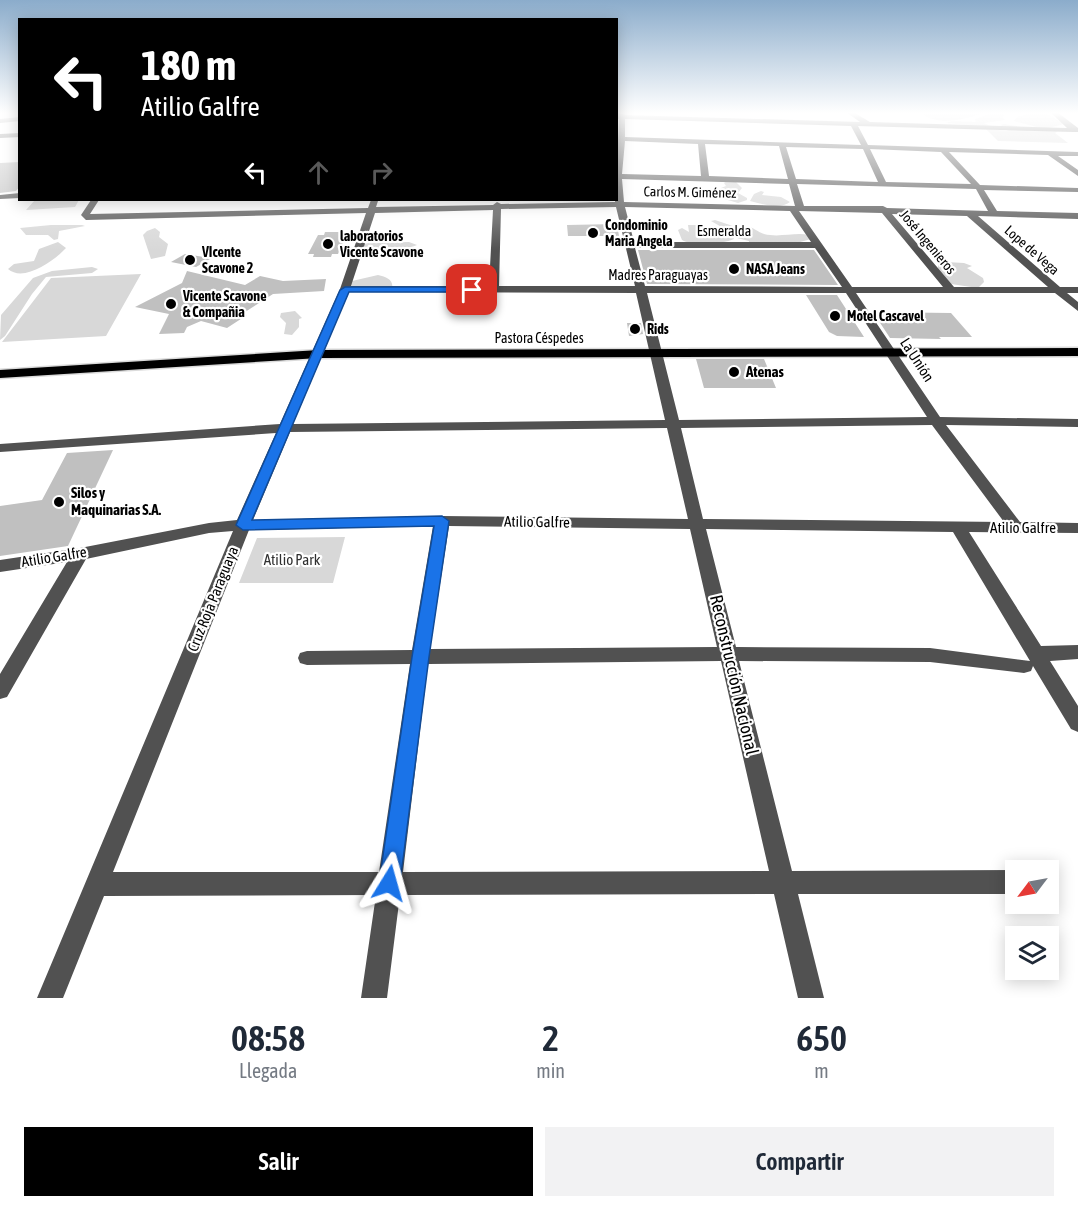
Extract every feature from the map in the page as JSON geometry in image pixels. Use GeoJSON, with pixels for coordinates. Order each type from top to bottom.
{"type":"FeatureCollection","features":[{"type":"Feature","properties":{"kind":"main road","name":"Pastora Céspedes"},"geometry":{"type":"LineString","coordinates":[[891,350],[1078,346]]}},
{"type":"Feature","properties":{"kind":"main road","name":"Pastora Céspedes"},"geometry":{"type":"LineString","coordinates":[[0,366],[320,350],[656,348],[1078,352]]}},
{"type":"Feature","properties":{"kind":"main road","name":"Pastora Céspedes"},"geometry":{"type":"LineString","coordinates":[[0,374],[320,350]]}},
{"type":"Feature","properties":{"kind":"street"},"geometry":{"type":"LineString","coordinates":[[703,159],[705,178]]}},
{"type":"Feature","properties":{"kind":"street","name":"La Unión"},"geometry":{"type":"LineString","coordinates":[[787,159],[794,181],[796,208],[817,245],[891,350],[936,421],[1017,529]]}},
{"type":"Feature","properties":{"kind":"street"},"geometry":{"type":"LineString","coordinates":[[872,159],[884,185]]}},
{"type":"Feature","properties":{"kind":"street"},"geometry":{"type":"LineString","coordinates":[[951,159],[980,189],[993,212]]}},
{"type":"Feature","properties":{"kind":"street"},"geometry":{"type":"LineString","coordinates":[[1057,159],[1078,174]]}},
{"type":"Feature","properties":{"kind":"street"},"geometry":{"type":"LineString","coordinates":[[618,176],[980,189],[1078,190]]}},
{"type":"Feature","properties":{"kind":"street"},"geometry":{"type":"LineString","coordinates":[[0,197],[18,194]]}},
{"type":"Feature","properties":{"kind":"street","name":"Reconstrucción Nacional"},"geometry":{"type":"LineString","coordinates":[[618,194],[811,998]]}},
{"type":"Feature","properties":{"kind":"street","name":"Carlos M. Giménez"},"geometry":{"type":"LineString","coordinates":[[94,201],[85,214],[86,217],[260,212],[374,204],[497,205],[534,202],[993,212],[1075,217]]}},
{"type":"Feature","properties":{"kind":"street"},"geometry":{"type":"LineString","coordinates":[[260,212],[266,201]]}},
{"type":"Feature","properties":{"kind":"street","name":"Cruz Roja Paraguaya"},"geometry":{"type":"LineString","coordinates":[[50,998],[243,525],[345,290],[374,204]]}},
{"type":"Feature","properties":{"kind":"street"},"geometry":{"type":"LineString","coordinates":[[494,290],[497,205]]}},
{"type":"Feature","properties":{"kind":"street","name":"José Ingenieros"},"geometry":{"type":"LineString","coordinates":[[883,210],[952,291]]}},
{"type":"Feature","properties":{"kind":"street","name":"Lope de Vega"},"geometry":{"type":"LineString","coordinates":[[968,212],[1078,308]]}},
{"type":"Feature","properties":{"kind":"street","name":"Esmeralda"},"geometry":{"type":"LineString","coordinates":[[631,245],[817,245]]}},
{"type":"Feature","properties":{"kind":"street","name":"Madres Paraguayas"},"geometry":{"type":"LineString","coordinates":[[345,290],[1078,290]]}},
{"type":"Feature","properties":{"kind":"street"},"geometry":{"type":"LineString","coordinates":[[0,448],[286,428],[936,421],[1078,423]]}},
{"type":"Feature","properties":{"kind":"street"},"geometry":{"type":"LineString","coordinates":[[374,998],[420,657],[442,521]]}},
{"type":"Feature","properties":{"kind":"street","name":"Atilio Galfre"},"geometry":{"type":"LineString","coordinates":[[0,566],[80,554],[209,528],[243,525],[442,521],[1078,528]]}},
{"type":"Feature","properties":{"kind":"street"},"geometry":{"type":"LineString","coordinates":[[959,528],[1030,660],[1078,723]]}},
{"type":"Feature","properties":{"kind":"street"},"geometry":{"type":"LineString","coordinates":[[0,691],[80,554]]}},
{"type":"Feature","properties":{"kind":"street"},"geometry":{"type":"LineString","coordinates":[[307,658],[729,654],[930,655],[1030,660],[1078,652]]}},
{"type":"Feature","properties":{"kind":"street"},"geometry":{"type":"LineString","coordinates":[[96,884],[1005,882]]}},
{"type":"Feature","properties":{"kind":"green space"},"geometry":{"type":"Polygon","coordinates":[[[736,182],[742,188],[738,193],[747,200],[738,203],[721,198],[721,188],[726,186],[724,183],[736,182]]]}},
{"type":"Feature","properties":{"kind":"green space"},"geometry":{"type":"Polygon","coordinates":[[[764,192],[762,195],[781,197],[790,202],[776,206],[750,201],[754,194],[764,192]]]}},
{"type":"Feature","properties":{"kind":"green space"},"geometry":{"type":"Polygon","coordinates":[[[34,201],[78,201],[75,207],[26,210],[34,201]]]}},
{"type":"Feature","properties":{"kind":"green space"},"geometry":{"type":"Polygon","coordinates":[[[715,220],[736,227],[725,229],[711,221],[715,220]]]}},
{"type":"Feature","properties":{"kind":"green space"},"geometry":{"type":"Polygon","coordinates":[[[51,225],[85,226],[59,231],[58,239],[54,240],[48,235],[26,235],[20,228],[51,225]]]}},
{"type":"Feature","properties":{"kind":"green space"},"geometry":{"type":"Polygon","coordinates":[[[688,225],[704,225],[707,229],[731,231],[734,239],[708,244],[682,240],[678,230],[682,228],[689,232],[688,225]]]}},
{"type":"Feature","properties":{"kind":"green space"},"geometry":{"type":"Polygon","coordinates":[[[746,226],[764,234],[804,234],[809,235],[811,239],[793,244],[749,244],[749,241],[737,238],[735,233],[739,228],[746,226]]]}},
{"type":"Feature","properties":{"kind":"green space"},"geometry":{"type":"Polygon","coordinates":[[[155,228],[160,232],[159,237],[168,244],[165,256],[151,259],[143,235],[155,228]]]}},
{"type":"Feature","properties":{"kind":"green space"},"geometry":{"type":"Polygon","coordinates":[[[355,234],[374,236],[378,240],[375,243],[409,242],[417,245],[399,248],[367,248],[363,246],[364,244],[373,242],[353,236],[355,234]]]}},
{"type":"Feature","properties":{"kind":"green space"},"geometry":{"type":"Polygon","coordinates":[[[58,242],[66,248],[39,268],[22,273],[15,273],[8,269],[14,264],[34,261],[39,249],[58,242]]]}},
{"type":"Feature","properties":{"kind":"green space"},"geometry":{"type":"Polygon","coordinates":[[[946,262],[972,266],[967,268],[983,278],[984,282],[978,288],[951,284],[938,270],[938,264],[946,262]]]}},
{"type":"Feature","properties":{"kind":"green space"},"geometry":{"type":"Polygon","coordinates":[[[92,267],[98,269],[92,273],[46,277],[0,340],[1,315],[33,278],[52,271],[92,267]]]}},
{"type":"Feature","properties":{"kind":"green space"},"geometry":{"type":"Polygon","coordinates":[[[141,274],[106,336],[2,342],[51,278],[141,274]]]}},
{"type":"Feature","properties":{"kind":"green space"},"geometry":{"type":"Polygon","coordinates":[[[378,275],[389,279],[392,289],[350,285],[352,281],[378,275]]]}},
{"type":"Feature","properties":{"kind":"green space"},"geometry":{"type":"Polygon","coordinates":[[[295,311],[302,318],[299,319],[299,327],[292,335],[284,334],[286,323],[280,317],[281,313],[295,311]]]}},
{"type":"Feature","properties":{"kind":"green space","name":"Atilio Park"},"geometry":{"type":"Polygon","coordinates":[[[345,537],[333,583],[239,583],[257,538],[345,537]]]}},
{"type":"Feature","properties":{"kind":"building"},"geometry":{"type":"Polygon","coordinates":[[[18,162],[18,188],[16,191],[0,193],[0,163],[18,162]]]}},
{"type":"Feature","properties":{"kind":"building","name":"Condominio Maria Angela"},"geometry":{"type":"Polygon","coordinates":[[[617,224],[619,236],[568,236],[567,225],[617,224]]]}},
{"type":"Feature","properties":{"kind":"building","name":"laboratorios Vicente Scavone"},"geometry":{"type":"Polygon","coordinates":[[[325,232],[343,232],[341,235],[346,235],[338,254],[332,254],[331,257],[313,257],[314,254],[308,254],[318,235],[324,235],[325,232]]]}},
{"type":"Feature","properties":{"kind":"building","name":"NASA Jeans"},"geometry":{"type":"Polygon","coordinates":[[[638,250],[814,250],[838,285],[647,284],[638,250]]]}},
{"type":"Feature","properties":{"kind":"building","name":"VIcente Scavone 2"},"geometry":{"type":"Polygon","coordinates":[[[185,254],[210,259],[196,267],[171,262],[185,254]]]}},
{"type":"Feature","properties":{"kind":"building","name":"Vicente Scavone & Compañia"},"geometry":{"type":"Polygon","coordinates":[[[187,271],[245,285],[260,276],[283,281],[326,279],[324,291],[273,294],[242,314],[247,315],[227,328],[201,321],[187,327],[184,333],[159,334],[169,314],[135,307],[182,283],[187,271]]]}},
{"type":"Feature","properties":{"kind":"building","name":"Motel Cascavel"},"geometry":{"type":"Polygon","coordinates":[[[806,295],[837,295],[864,337],[837,336],[829,332],[806,295]]]}},
{"type":"Feature","properties":{"kind":"building"},"geometry":{"type":"Polygon","coordinates":[[[873,312],[951,313],[972,337],[890,338],[873,312]]]}},
{"type":"Feature","properties":{"kind":"building","name":"Rids"},"geometry":{"type":"Polygon","coordinates":[[[627,323],[641,323],[643,334],[629,336],[627,323]]]}},
{"type":"Feature","properties":{"kind":"building","name":"Atenas"},"geometry":{"type":"Polygon","coordinates":[[[696,359],[764,359],[776,388],[704,388],[696,359]]]}},
{"type":"Feature","properties":{"kind":"building","name":"Silos y Maquinarias S.A."},"geometry":{"type":"Polygon","coordinates":[[[113,450],[68,546],[0,556],[0,506],[42,500],[67,453],[113,450]]]}},
{"type":"Feature","properties":{"kind":"place","name":"Condominio Maria Angela"},"geometry":{"type":"Point","coordinates":[593,233]}},
{"type":"Feature","properties":{"kind":"place","name":"laboratorios Vicente Scavone"},"geometry":{"type":"Point","coordinates":[328,244]}},
{"type":"Feature","properties":{"kind":"place","name":"VIcente Scavone 2"},"geometry":{"type":"Point","coordinates":[190,260]}},
{"type":"Feature","properties":{"kind":"place","name":"NASA Jeans"},"geometry":{"type":"Point","coordinates":[734,269]}},
{"type":"Feature","properties":{"kind":"place","name":"Vicente Scavone & Compañia"},"geometry":{"type":"Point","coordinates":[171,304]}},
{"type":"Feature","properties":{"kind":"place","name":"Motel Cascavel"},"geometry":{"type":"Point","coordinates":[835,316]}},
{"type":"Feature","properties":{"kind":"place","name":"Rids"},"geometry":{"type":"Point","coordinates":[635,329]}},
{"type":"Feature","properties":{"kind":"place","name":"Atenas"},"geometry":{"type":"Point","coordinates":[734,372]}},
{"type":"Feature","properties":{"kind":"place","name":"Silos y Maquinarias S.A."},"geometry":{"type":"Point","coordinates":[59,502]}},
{"type":"Feature","properties":{"kind":"route"},"geometry":{"type":"LineString","coordinates":[[389,883],[420,657],[442,521],[243,525],[345,290],[472,290]]}}]}
